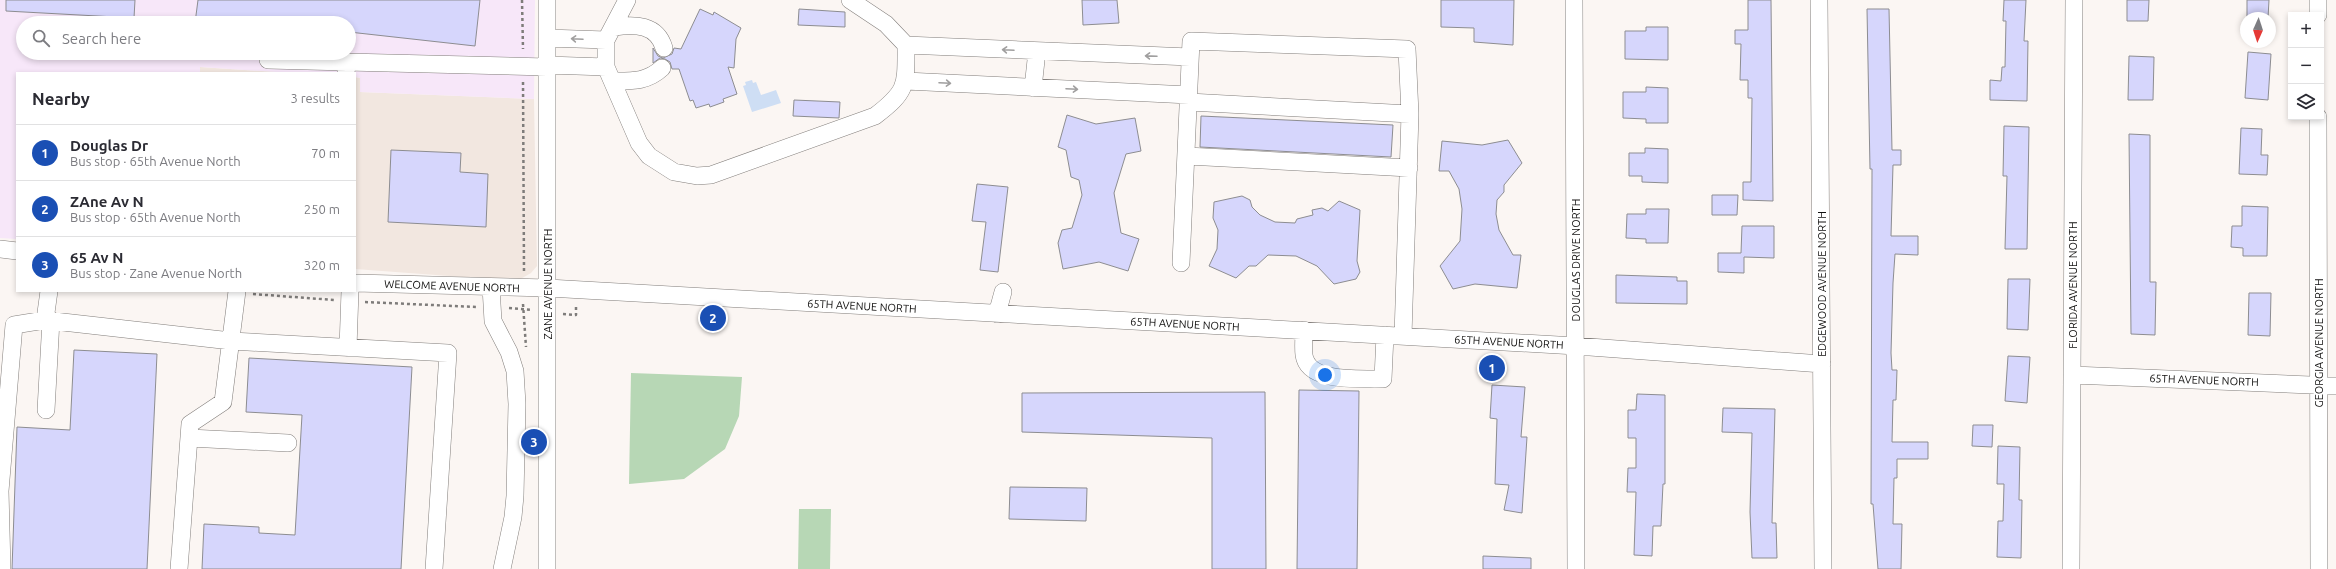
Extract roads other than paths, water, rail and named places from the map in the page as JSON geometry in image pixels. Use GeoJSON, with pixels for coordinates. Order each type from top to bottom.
{"type":"FeatureCollection","features":[{"type":"Feature","properties":{"kind":"street","name":"ZANE AVENUE NORTH"},"geometry":{"type":"LineString","coordinates":[[547,0],[547,569]]}},
{"type":"Feature","properties":{"kind":"street"},"geometry":{"type":"LineString","coordinates":[[627,0],[610,34],[609,74],[639,143],[649,156],[674,172],[697,176],[711,175],[875,116],[889,105],[906,81],[906,45],[886,24],[850,0]]}},
{"type":"Feature","properties":{"kind":"street","name":"DOUGLAS DRIVE NORTH"},"geometry":{"type":"LineString","coordinates":[[1574,0],[1576,569]]}},
{"type":"Feature","properties":{"kind":"street","name":"EDGEWOOD AVENUE NORTH"},"geometry":{"type":"LineString","coordinates":[[1820,0],[1823,569]]}},
{"type":"Feature","properties":{"kind":"street","name":"FLORIDA AVENUE NORTH"},"geometry":{"type":"LineString","coordinates":[[2071,569],[2074,0]]}},
{"type":"Feature","properties":{"kind":"street"},"geometry":{"type":"LineString","coordinates":[[2318,0],[2318,12]]}},
{"type":"Feature","properties":{"kind":"street"},"geometry":{"type":"LineString","coordinates":[[547,38],[610,34],[632,25],[644,26],[655,32],[664,48]]}},
{"type":"Feature","properties":{"kind":"street"},"geometry":{"type":"LineString","coordinates":[[1181,263],[1191,41],[1407,49],[1410,114],[1403,336]]}},
{"type":"Feature","properties":{"kind":"street"},"geometry":{"type":"LineString","coordinates":[[906,45],[1190,57]]}},
{"type":"Feature","properties":{"kind":"street"},"geometry":{"type":"LineString","coordinates":[[1033,88],[1037,51]]}},
{"type":"Feature","properties":{"kind":"street"},"geometry":{"type":"LineString","coordinates":[[268,60],[346,67],[547,66],[609,74],[642,81],[652,77],[662,68]]}},
{"type":"Feature","properties":{"kind":"street"},"geometry":{"type":"LineString","coordinates":[[906,81],[1189,98],[1410,114]]}},
{"type":"Feature","properties":{"kind":"street","name":"GEORGIA AVENUE NORTH"},"geometry":{"type":"LineString","coordinates":[[2318,120],[2319,569]]}},
{"type":"Feature","properties":{"kind":"street"},"geometry":{"type":"LineString","coordinates":[[1187,156],[1408,168]]}},
{"type":"Feature","properties":{"kind":"street"},"geometry":{"type":"LineString","coordinates":[[0,249],[16,251]]}},
{"type":"Feature","properties":{"kind":"street","name":"WELCOME AVENUE NORTH"},"geometry":{"type":"LineString","coordinates":[[356,283],[548,288]]}},
{"type":"Feature","properties":{"kind":"street"},"geometry":{"type":"LineString","coordinates":[[491,287],[493,321],[509,352],[513,365],[517,404],[516,496],[502,569]]}},
{"type":"Feature","properties":{"kind":"street","name":"65TH AVENUE NORTH"},"geometry":{"type":"LineString","coordinates":[[548,288],[1576,346],[1822,364]]}},
{"type":"Feature","properties":{"kind":"street"},"geometry":{"type":"LineString","coordinates":[[46,410],[49,292]]}},
{"type":"Feature","properties":{"kind":"street"},"geometry":{"type":"LineString","coordinates":[[179,569],[190,424],[223,402],[232,341],[237,292]]}},
{"type":"Feature","properties":{"kind":"street"},"geometry":{"type":"LineString","coordinates":[[348,348],[350,292]]}},
{"type":"Feature","properties":{"kind":"street"},"geometry":{"type":"LineString","coordinates":[[997,314],[1003,292]]}},
{"type":"Feature","properties":{"kind":"street"},"geometry":{"type":"LineString","coordinates":[[2,569],[0,491],[14,325],[48,320],[232,341],[448,353],[434,569]]}},
{"type":"Feature","properties":{"kind":"street"},"geometry":{"type":"LineString","coordinates":[[1304,330],[1304,356],[1306,360],[1316,372],[1328,377],[1383,379],[1385,335]]}},
{"type":"Feature","properties":{"kind":"street","name":"65TH AVENUE NORTH"},"geometry":{"type":"LineString","coordinates":[[2073,375],[2336,386]]}},
{"type":"Feature","properties":{"kind":"street"},"geometry":{"type":"LineString","coordinates":[[189,438],[288,443]]}},
{"type":"Feature","properties":{"kind":"water"},"geometry":{"type":"Polygon","coordinates":[[[752,80],[753,83],[756,82],[761,95],[776,90],[781,103],[752,112],[743,86],[746,85],[745,82],[752,80]]]}},
{"type":"Feature","properties":{"kind":"place","name":"ZAne Av N"},"geometry":{"type":"Point","coordinates":[713,318]}},
{"type":"Feature","properties":{"kind":"place","name":"Douglas Dr"},"geometry":{"type":"Point","coordinates":[1492,368]}},
{"type":"Feature","properties":{"kind":"place","name":"65 Av N"},"geometry":{"type":"Point","coordinates":[534,442]}}]}
